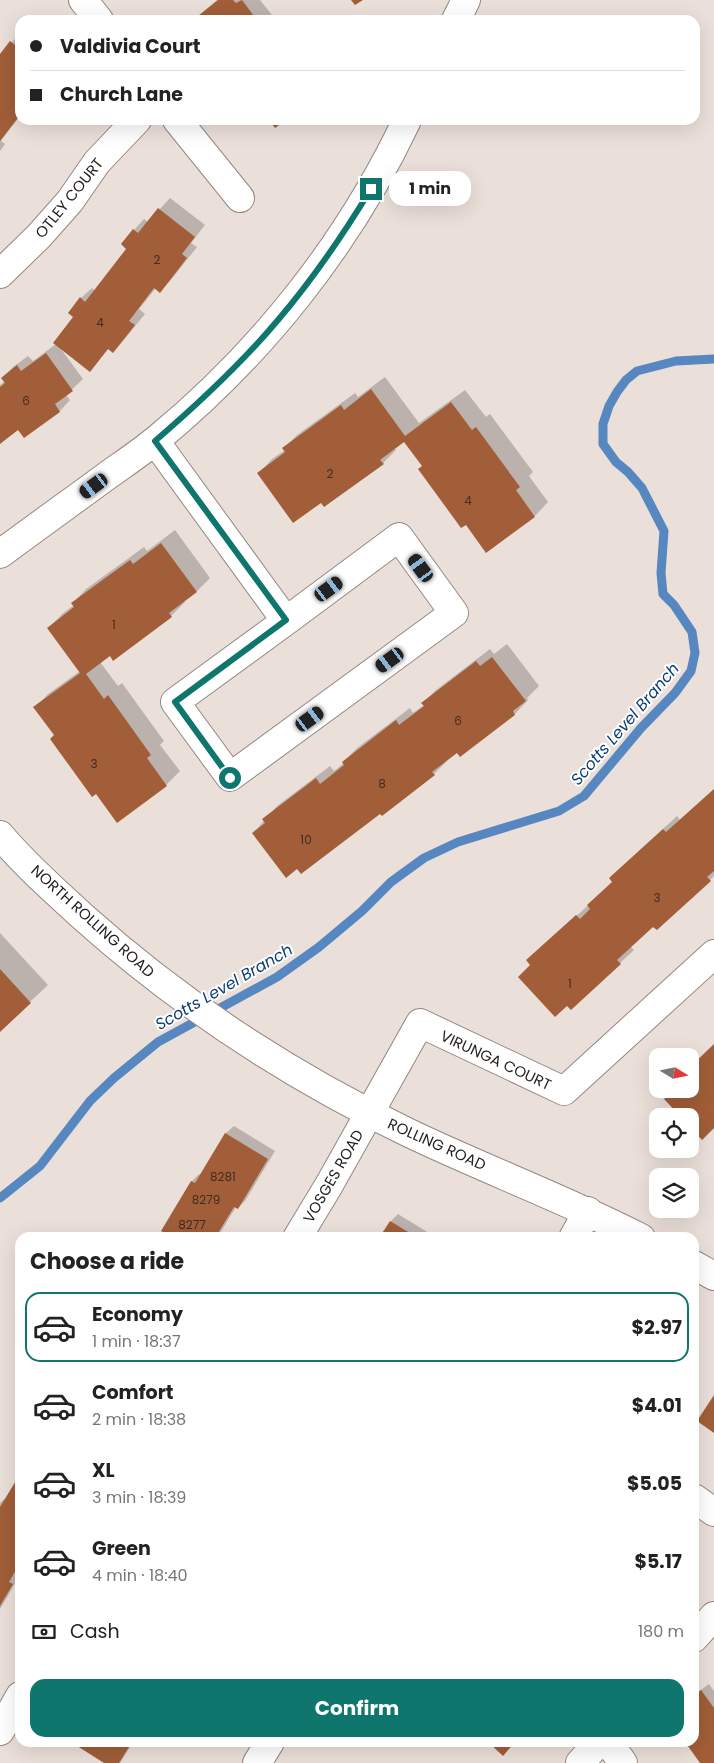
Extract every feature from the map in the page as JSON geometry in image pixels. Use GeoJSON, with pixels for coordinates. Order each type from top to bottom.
{"type":"FeatureCollection","features":[{"type":"Feature","properties":{"kind":"street"},"geometry":{"type":"LineString","coordinates":[[83,0],[94,15]]}},
{"type":"Feature","properties":{"kind":"street"},"geometry":{"type":"LineString","coordinates":[[458,15],[466,0]]}},
{"type":"Feature","properties":{"kind":"street","name":"OTLEY COURT"},"geometry":{"type":"LineString","coordinates":[[0,274],[39,236],[70,201],[97,162],[132,125]]}},
{"type":"Feature","properties":{"kind":"street"},"geometry":{"type":"LineString","coordinates":[[181,125],[240,198]]}},
{"type":"Feature","properties":{"kind":"street"},"geometry":{"type":"LineString","coordinates":[[0,554],[155,441],[237,366],[278,321],[343,235],[371,189],[404,125]]}},
{"type":"Feature","properties":{"kind":"street"},"geometry":{"type":"LineString","coordinates":[[155,441],[286,620]]}},
{"type":"Feature","properties":{"kind":"street"},"geometry":{"type":"LineString","coordinates":[[400,538],[454,613],[230,778],[175,702],[286,620],[400,538]]}},
{"type":"Feature","properties":{"kind":"street","name":"NORTH ROLLING ROAD"},"geometry":{"type":"LineString","coordinates":[[0,834],[55,892],[107,938],[151,974],[239,1038]]}},
{"type":"Feature","properties":{"kind":"street","name":"VIRUNGA COURT"},"geometry":{"type":"LineString","coordinates":[[369,1114],[420,1023],[564,1092],[714,954]]}},
{"type":"Feature","properties":{"kind":"street","name":"ROLLING ROAD"},"geometry":{"type":"LineString","coordinates":[[239,1038],[274,1061],[369,1114],[629,1232]]}},
{"type":"Feature","properties":{"kind":"street","name":"VOSGES ROAD"},"geometry":{"type":"LineString","coordinates":[[300,1232],[369,1114]]}},
{"type":"Feature","properties":{"kind":"street"},"geometry":{"type":"LineString","coordinates":[[576,1232],[588,1212]]}},
{"type":"Feature","properties":{"kind":"street"},"geometry":{"type":"LineString","coordinates":[[699,1268],[714,1276]]}},
{"type":"Feature","properties":{"kind":"street"},"geometry":{"type":"LineString","coordinates":[[699,1502],[714,1512]]}},
{"type":"Feature","properties":{"kind":"street"},"geometry":{"type":"LineString","coordinates":[[699,1632],[714,1616]]}},
{"type":"Feature","properties":{"kind":"street"},"geometry":{"type":"LineString","coordinates":[[0,1731],[15,1705]]}},
{"type":"Feature","properties":{"kind":"street"},"geometry":{"type":"LineString","coordinates":[[257,1763],[267,1747]]}},
{"type":"Feature","properties":{"kind":"street"},"geometry":{"type":"LineString","coordinates":[[580,1763],[594,1747]]}},
{"type":"Feature","properties":{"kind":"street"},"geometry":{"type":"LineString","coordinates":[[612,1747],[623,1763]]}},
{"type":"Feature","properties":{"kind":"building"},"geometry":{"type":"Polygon","coordinates":[[[218,0],[233,0],[236,3],[242,0],[253,15],[199,15],[218,0]]]}},
{"type":"Feature","properties":{"kind":"building"},"geometry":{"type":"Polygon","coordinates":[[[351,0],[363,0],[355,5],[351,0]]]}},
{"type":"Feature","properties":{"kind":"building"},"geometry":{"type":"Polygon","coordinates":[[[10,41],[15,45],[15,122],[0,141],[0,54],[10,41]]]}},
{"type":"Feature","properties":{"kind":"building"},"geometry":{"type":"Polygon","coordinates":[[[158,208],[195,237],[182,254],[187,258],[160,293],[154,288],[129,321],[135,325],[113,353],[108,349],[90,372],[53,343],[73,317],[68,313],[80,297],[85,302],[126,249],[121,244],[133,229],[138,233],[158,208]]]}},
{"type":"Feature","properties":{"kind":"building"},"geometry":{"type":"Polygon","coordinates":[[[46,353],[73,391],[55,404],[60,412],[24,438],[18,430],[0,444],[0,387],[5,383],[1,378],[17,365],[21,371],[46,353]]]}},
{"type":"Feature","properties":{"kind":"building"},"geometry":{"type":"Polygon","coordinates":[[[371,389],[405,436],[451,402],[472,430],[476,427],[520,487],[516,490],[535,517],[486,553],[466,525],[461,528],[418,469],[422,466],[404,442],[380,460],[384,464],[324,507],[321,503],[293,523],[257,473],[285,452],[282,448],[341,405],[344,410],[371,389]]]}},
{"type":"Feature","properties":{"kind":"building"},"geometry":{"type":"Polygon","coordinates":[[[161,543],[197,592],[169,613],[172,617],[113,661],[110,656],[86,674],[104,699],[108,695],[151,755],[147,758],[167,786],[117,823],[96,794],[92,797],[50,739],[54,735],[33,707],[80,673],[47,628],[74,607],[71,603],[130,560],[133,564],[161,543]]]}},
{"type":"Feature","properties":{"kind":"building"},"geometry":{"type":"Polygon","coordinates":[[[492,657],[526,701],[513,711],[515,715],[460,757],[457,753],[432,772],[435,775],[301,874],[297,869],[286,878],[252,833],[265,823],[262,819],[316,778],[320,784],[344,765],[342,762],[396,720],[399,725],[424,706],[421,703],[476,661],[480,666],[492,657]]]}},
{"type":"Feature","properties":{"kind":"building"},"geometry":{"type":"Polygon","coordinates":[[[714,789],[714,871],[707,877],[711,881],[657,930],[653,927],[617,960],[621,964],[571,1010],[567,1006],[555,1017],[518,977],[530,965],[526,960],[576,915],[580,919],[590,909],[587,905],[612,882],[609,878],[663,829],[666,832],[714,789]]]}},
{"type":"Feature","properties":{"kind":"building"},"geometry":{"type":"Polygon","coordinates":[[[0,969],[31,1003],[0,1032],[0,969]]]}},
{"type":"Feature","properties":{"kind":"building"},"geometry":{"type":"Polygon","coordinates":[[[714,1044],[714,1128],[702,1140],[699,1137],[699,1108],[672,1108],[664,1099],[699,1098],[699,1058],[714,1044]]]}},
{"type":"Feature","properties":{"kind":"building"},"geometry":{"type":"Polygon","coordinates":[[[225,1133],[268,1159],[238,1209],[234,1207],[219,1232],[161,1231],[191,1181],[195,1183],[225,1133]]]}},
{"type":"Feature","properties":{"kind":"building"},"geometry":{"type":"Polygon","coordinates":[[[390,1221],[408,1232],[383,1232],[390,1221]]]}},
{"type":"Feature","properties":{"kind":"building"},"geometry":{"type":"Polygon","coordinates":[[[714,1395],[714,1433],[699,1422],[699,1418],[714,1395]]]}},
{"type":"Feature","properties":{"kind":"building"},"geometry":{"type":"Polygon","coordinates":[[[15,1482],[15,1572],[9,1582],[13,1584],[0,1606],[0,1507],[15,1482]]]}},
{"type":"Feature","properties":{"kind":"building"},"geometry":{"type":"Polygon","coordinates":[[[701,1690],[714,1708],[714,1763],[700,1763],[689,1747],[699,1747],[699,1691],[701,1690]]]}},
{"type":"Feature","properties":{"kind":"building"},"geometry":{"type":"Polygon","coordinates":[[[79,1747],[129,1747],[119,1763],[104,1763],[79,1747]]]}},
{"type":"Feature","properties":{"kind":"building"},"geometry":{"type":"Polygon","coordinates":[[[493,1747],[511,1747],[503,1756],[493,1747]]]}},
{"type":"Feature","properties":{"kind":"waterway","name":"Scotts Level Branch"},"geometry":{"type":"LineString","coordinates":[[0,1198],[40,1166],[90,1101],[114,1078],[158,1042],[277,977],[319,947],[362,911],[391,882],[424,858],[458,842],[559,811],[584,796],[641,728],[675,693],[691,671],[695,653],[692,632],[674,605],[663,594],[661,573],[664,531],[642,488],[616,462],[603,444],[603,424],[609,406],[617,392],[626,380],[637,371],[676,361],[714,359]]}},
{"type":"Feature","properties":{"kind":"route"},"geometry":{"type":"LineString","coordinates":[[230,778],[175,702],[286,620],[155,441],[237,366],[278,321],[343,235],[371,189]]}}]}
